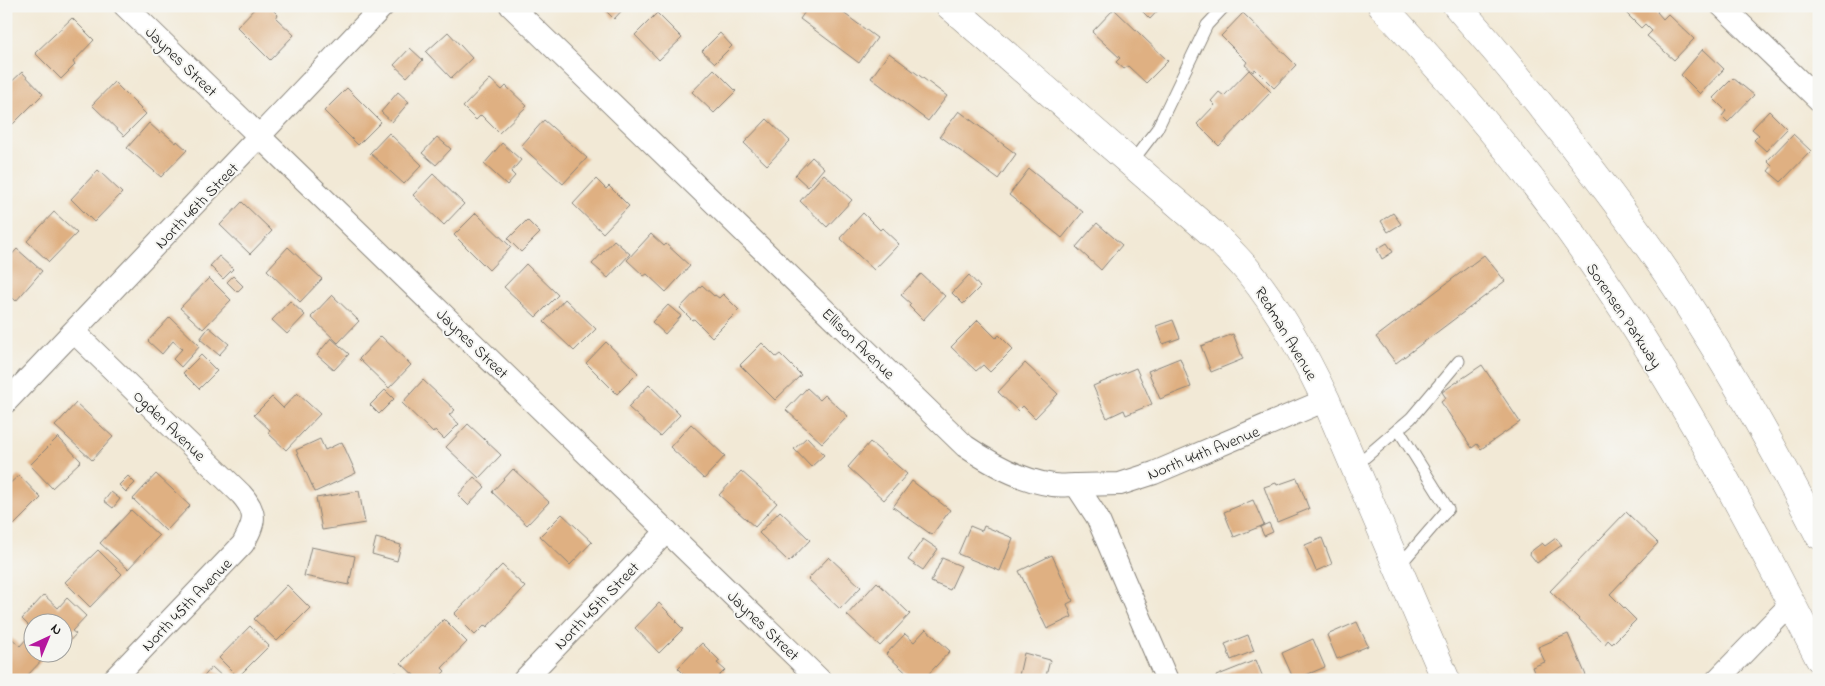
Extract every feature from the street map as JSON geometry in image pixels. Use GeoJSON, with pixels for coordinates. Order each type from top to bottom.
{"type":"FeatureCollection","features":[{"type":"Feature","properties":{"kind":"main road","name":"Redman Avenue"},"geometry":{"type":"LineString","coordinates":[[950,6],[1215,236],[1250,273],[1279,312],[1326,400],[1446,680]]}},
{"type":"Feature","properties":{"kind":"main road","name":"Sorensen Parkway"},"geometry":{"type":"LineString","coordinates":[[1382,6],[1454,86],[1507,150],[1558,216],[1589,261],[1669,381],[1719,467],[1819,658]]}},
{"type":"Feature","properties":{"kind":"main road"},"geometry":{"type":"LineString","coordinates":[[1457,6],[1545,111],[1644,240],[1740,390],[1819,534]]}},
{"type":"Feature","properties":{"kind":"street","name":"Jaynes Street"},"geometry":{"type":"LineString","coordinates":[[124,6],[820,680]]}},
{"type":"Feature","properties":{"kind":"street","name":"North 46th Street"},"geometry":{"type":"LineString","coordinates":[[6,402],[384,6]]}},
{"type":"Feature","properties":{"kind":"street","name":"Ellison Avenue"},"geometry":{"type":"LineString","coordinates":[[511,6],[965,446],[989,463],[1019,476],[1053,486],[1076,485]]}},
{"type":"Feature","properties":{"kind":"street"},"geometry":{"type":"LineString","coordinates":[[1722,6],[1819,100]]}},
{"type":"Feature","properties":{"kind":"street","name":"Ogden Avenue"},"geometry":{"type":"LineString","coordinates":[[74,332],[241,494],[250,504],[254,524]]}},
{"type":"Feature","properties":{"kind":"street","name":"North 44th Avenue"},"geometry":{"type":"LineString","coordinates":[[1076,485],[1120,484],[1154,473],[1326,400]]}},
{"type":"Feature","properties":{"kind":"street"},"geometry":{"type":"LineString","coordinates":[[1076,485],[1097,517],[1167,680]]}},
{"type":"Feature","properties":{"kind":"street","name":"North 45th Avenue"},"geometry":{"type":"LineString","coordinates":[[113,680],[237,551],[254,524]]}},
{"type":"Feature","properties":{"kind":"street","name":"North 45th Street"},"geometry":{"type":"LineString","coordinates":[[524,680],[667,531]]}},
{"type":"Feature","properties":{"kind":"street"},"geometry":{"type":"LineString","coordinates":[[1717,680],[1792,604]]}},
{"type":"Feature","properties":{"kind":"lane"},"geometry":{"type":"LineString","coordinates":[[1131,162],[1157,129],[1207,25],[1225,6]]}},
{"type":"Feature","properties":{"kind":"lane"},"geometry":{"type":"LineString","coordinates":[[1355,466],[1411,418],[1459,361]]}},
{"type":"Feature","properties":{"kind":"lane"},"geometry":{"type":"LineString","coordinates":[[1398,429],[1448,509],[1398,567]]}},
{"type":"Feature","properties":{"kind":"building"},"geometry":{"type":"Polygon","coordinates":[[[257,6],[269,6],[278,15],[276,18],[294,35],[270,60],[237,27],[257,6]]]}},
{"type":"Feature","properties":{"kind":"building"},"geometry":{"type":"Polygon","coordinates":[[[601,6],[626,6],[614,19],[601,6]]]}},
{"type":"Feature","properties":{"kind":"building"},"geometry":{"type":"Polygon","coordinates":[[[809,6],[834,6],[877,38],[859,63],[800,19],[809,6]]]}},
{"type":"Feature","properties":{"kind":"building"},"geometry":{"type":"Polygon","coordinates":[[[1137,6],[1162,6],[1150,19],[1137,6]]]}},
{"type":"Feature","properties":{"kind":"building"},"geometry":{"type":"Polygon","coordinates":[[[1625,6],[1660,6],[1657,12],[1663,19],[1668,14],[1694,39],[1674,60],[1647,36],[1652,31],[1645,24],[1641,28],[1622,9],[1625,6]]]}},
{"type":"Feature","properties":{"kind":"building"},"geometry":{"type":"Polygon","coordinates":[[[1114,9],[1168,61],[1146,83],[1128,66],[1124,69],[1116,62],[1120,58],[1092,32],[1114,9]]]}},
{"type":"Feature","properties":{"kind":"building"},"geometry":{"type":"Polygon","coordinates":[[[657,13],[682,38],[659,60],[635,35],[657,13]]]}},
{"type":"Feature","properties":{"kind":"building"},"geometry":{"type":"Polygon","coordinates":[[[1243,13],[1296,65],[1274,88],[1255,69],[1253,72],[1245,65],[1247,62],[1221,36],[1243,13]]]}},
{"type":"Feature","properties":{"kind":"building"},"geometry":{"type":"Polygon","coordinates":[[[72,18],[94,40],[73,62],[75,65],[61,79],[35,53],[72,18]]]}},
{"type":"Feature","properties":{"kind":"building"},"geometry":{"type":"Polygon","coordinates":[[[448,32],[472,58],[451,78],[426,52],[448,32]]]}},
{"type":"Feature","properties":{"kind":"building"},"geometry":{"type":"Polygon","coordinates":[[[720,33],[732,46],[715,63],[702,51],[720,33]]]}},
{"type":"Feature","properties":{"kind":"building"},"geometry":{"type":"Polygon","coordinates":[[[410,48],[423,60],[407,77],[394,65],[410,48]]]}},
{"type":"Feature","properties":{"kind":"building"},"geometry":{"type":"Polygon","coordinates":[[[1703,49],[1724,69],[1700,94],[1681,75],[1703,49]]]}},
{"type":"Feature","properties":{"kind":"building"},"geometry":{"type":"Polygon","coordinates":[[[889,53],[947,96],[928,121],[871,78],[889,53]]]}},
{"type":"Feature","properties":{"kind":"building"},"geometry":{"type":"Polygon","coordinates":[[[714,69],[736,91],[714,113],[692,92],[714,69]]]}},
{"type":"Feature","properties":{"kind":"building"},"geometry":{"type":"Polygon","coordinates":[[[1249,70],[1271,92],[1219,146],[1197,124],[1215,105],[1211,101],[1219,92],[1224,96],[1249,70]]]}},
{"type":"Feature","properties":{"kind":"building"},"geometry":{"type":"Polygon","coordinates":[[[22,72],[43,94],[13,124],[6,117],[6,87],[22,72]]]}},
{"type":"Feature","properties":{"kind":"building"},"geometry":{"type":"Polygon","coordinates":[[[1733,78],[1754,95],[1728,122],[1722,116],[1726,111],[1713,98],[1733,78]]]}},
{"type":"Feature","properties":{"kind":"building"},"geometry":{"type":"Polygon","coordinates":[[[490,79],[502,90],[506,86],[527,106],[499,133],[481,115],[476,120],[463,107],[490,79]]]}},
{"type":"Feature","properties":{"kind":"building"},"geometry":{"type":"Polygon","coordinates":[[[114,82],[146,114],[124,136],[92,105],[114,82]]]}},
{"type":"Feature","properties":{"kind":"building"},"geometry":{"type":"Polygon","coordinates":[[[347,88],[381,122],[358,145],[324,111],[347,88]]]}},
{"type":"Feature","properties":{"kind":"building"},"geometry":{"type":"Polygon","coordinates":[[[398,92],[409,102],[392,122],[381,112],[398,92]]]}},
{"type":"Feature","properties":{"kind":"building"},"geometry":{"type":"Polygon","coordinates":[[[959,111],[1016,154],[998,179],[940,136],[959,111]]]}},
{"type":"Feature","properties":{"kind":"building"},"geometry":{"type":"Polygon","coordinates":[[[1769,111],[1787,129],[1766,151],[1754,140],[1759,135],[1752,129],[1769,111]]]}},
{"type":"Feature","properties":{"kind":"building"},"geometry":{"type":"Polygon","coordinates":[[[767,119],[790,141],[767,165],[744,143],[767,119]]]}},
{"type":"Feature","properties":{"kind":"building"},"geometry":{"type":"Polygon","coordinates":[[[544,120],[587,158],[563,184],[521,146],[544,120]]]}},
{"type":"Feature","properties":{"kind":"building"},"geometry":{"type":"Polygon","coordinates":[[[149,123],[160,133],[162,131],[187,150],[161,177],[127,148],[149,123]]]}},
{"type":"Feature","properties":{"kind":"building"},"geometry":{"type":"Polygon","coordinates":[[[389,133],[422,165],[404,184],[370,153],[389,133]]]}},
{"type":"Feature","properties":{"kind":"building"},"geometry":{"type":"Polygon","coordinates":[[[1793,134],[1811,151],[1781,182],[1768,171],[1772,166],[1767,161],[1793,134]]]}},
{"type":"Feature","properties":{"kind":"building"},"geometry":{"type":"Polygon","coordinates":[[[437,137],[451,149],[436,165],[422,153],[437,137]]]}},
{"type":"Feature","properties":{"kind":"building"},"geometry":{"type":"Polygon","coordinates":[[[502,143],[521,160],[511,172],[515,176],[507,185],[484,164],[502,143]]]}},
{"type":"Feature","properties":{"kind":"building"},"geometry":{"type":"Polygon","coordinates":[[[812,157],[824,168],[808,187],[795,175],[812,157]]]}},
{"type":"Feature","properties":{"kind":"building"},"geometry":{"type":"Polygon","coordinates":[[[1029,169],[1083,212],[1062,238],[1009,195],[1029,169]]]}},
{"type":"Feature","properties":{"kind":"building"},"geometry":{"type":"Polygon","coordinates":[[[98,170],[122,193],[94,222],[71,199],[98,170]]]}},
{"type":"Feature","properties":{"kind":"building"},"geometry":{"type":"Polygon","coordinates":[[[433,174],[464,204],[444,225],[413,195],[433,174]]]}},
{"type":"Feature","properties":{"kind":"building"},"geometry":{"type":"Polygon","coordinates":[[[824,174],[852,200],[827,227],[800,201],[824,174]]]}},
{"type":"Feature","properties":{"kind":"building"},"geometry":{"type":"Polygon","coordinates":[[[596,179],[606,189],[609,186],[629,206],[603,233],[573,204],[596,179]]]}},
{"type":"Feature","properties":{"kind":"building"},"geometry":{"type":"Polygon","coordinates":[[[242,202],[272,231],[250,254],[220,225],[242,202]]]}},
{"type":"Feature","properties":{"kind":"building"},"geometry":{"type":"Polygon","coordinates":[[[54,212],[77,233],[49,262],[27,241],[54,212]]]}},
{"type":"Feature","properties":{"kind":"building"},"geometry":{"type":"Polygon","coordinates":[[[476,213],[511,247],[489,270],[454,235],[476,213]]]}},
{"type":"Feature","properties":{"kind":"building"},"geometry":{"type":"Polygon","coordinates":[[[863,213],[880,230],[882,228],[899,244],[874,270],[840,238],[863,213]]]}},
{"type":"Feature","properties":{"kind":"building"},"geometry":{"type":"Polygon","coordinates":[[[1393,213],[1401,224],[1388,232],[1381,221],[1393,213]]]}},
{"type":"Feature","properties":{"kind":"building"},"geometry":{"type":"Polygon","coordinates":[[[527,220],[540,233],[521,252],[508,239],[527,220]]]}},
{"type":"Feature","properties":{"kind":"building"},"geometry":{"type":"Polygon","coordinates":[[[1097,223],[1122,245],[1101,270],[1076,247],[1097,223]]]}},
{"type":"Feature","properties":{"kind":"building"},"geometry":{"type":"Polygon","coordinates":[[[651,234],[664,246],[666,244],[690,266],[666,292],[647,274],[644,276],[627,260],[651,234]]]}},
{"type":"Feature","properties":{"kind":"building"},"geometry":{"type":"Polygon","coordinates":[[[614,240],[630,254],[608,278],[592,264],[614,240]]]}},
{"type":"Feature","properties":{"kind":"building"},"geometry":{"type":"Polygon","coordinates":[[[1387,243],[1393,252],[1382,259],[1377,249],[1387,243]]]}},
{"type":"Feature","properties":{"kind":"building"},"geometry":{"type":"Polygon","coordinates":[[[288,247],[322,279],[300,302],[267,270],[288,247]]]}},
{"type":"Feature","properties":{"kind":"building"},"geometry":{"type":"Polygon","coordinates":[[[17,249],[42,271],[16,301],[6,292],[6,261],[17,249]]]}},
{"type":"Feature","properties":{"kind":"building"},"geometry":{"type":"Polygon","coordinates":[[[1484,255],[1505,281],[1396,363],[1376,337],[1484,255]]]}},
{"type":"Feature","properties":{"kind":"building"},"geometry":{"type":"Polygon","coordinates":[[[219,256],[233,269],[223,279],[210,266],[219,256]]]}},
{"type":"Feature","properties":{"kind":"building"},"geometry":{"type":"Polygon","coordinates":[[[526,264],[558,295],[536,317],[504,287],[526,264]]]}},
{"type":"Feature","properties":{"kind":"building"},"geometry":{"type":"Polygon","coordinates":[[[921,274],[945,296],[923,320],[909,306],[911,304],[901,295],[921,274]]]}},
{"type":"Feature","properties":{"kind":"building"},"geometry":{"type":"Polygon","coordinates":[[[969,275],[980,287],[963,304],[952,293],[969,275]]]}},
{"type":"Feature","properties":{"kind":"building"},"geometry":{"type":"Polygon","coordinates":[[[233,276],[243,286],[237,292],[227,282],[233,276]]]}},
{"type":"Feature","properties":{"kind":"building"},"geometry":{"type":"Polygon","coordinates":[[[209,278],[231,300],[203,329],[180,308],[209,278]]]}},
{"type":"Feature","properties":{"kind":"building"},"geometry":{"type":"Polygon","coordinates":[[[702,285],[714,296],[719,298],[723,294],[739,310],[712,337],[680,308],[702,285]]]}},
{"type":"Feature","properties":{"kind":"building"},"geometry":{"type":"Polygon","coordinates":[[[332,295],[359,321],[338,343],[311,317],[332,295]]]}},
{"type":"Feature","properties":{"kind":"building"},"geometry":{"type":"Polygon","coordinates":[[[565,299],[596,329],[574,351],[544,322],[565,299]]]}},
{"type":"Feature","properties":{"kind":"building"},"geometry":{"type":"Polygon","coordinates":[[[290,301],[305,315],[287,334],[272,320],[290,301]]]}},
{"type":"Feature","properties":{"kind":"building"},"geometry":{"type":"Polygon","coordinates":[[[668,305],[681,316],[665,334],[652,322],[668,305]]]}},
{"type":"Feature","properties":{"kind":"building"},"geometry":{"type":"Polygon","coordinates":[[[170,317],[200,346],[181,367],[173,359],[182,349],[173,341],[162,354],[148,341],[170,317]]]}},
{"type":"Feature","properties":{"kind":"building"},"geometry":{"type":"Polygon","coordinates":[[[978,320],[996,338],[999,335],[1013,349],[990,372],[983,365],[976,371],[951,347],[978,320]]]}},
{"type":"Feature","properties":{"kind":"building"},"geometry":{"type":"Polygon","coordinates":[[[1173,320],[1180,338],[1163,344],[1156,326],[1173,320]]]}},
{"type":"Feature","properties":{"kind":"building"},"geometry":{"type":"Polygon","coordinates":[[[209,327],[229,344],[219,355],[200,339],[209,327]]]}},
{"type":"Feature","properties":{"kind":"building"},"geometry":{"type":"Polygon","coordinates":[[[1233,334],[1243,359],[1211,372],[1201,346],[1233,334]]]}},
{"type":"Feature","properties":{"kind":"building"},"geometry":{"type":"Polygon","coordinates":[[[381,336],[411,365],[389,388],[359,359],[381,336]]]}},
{"type":"Feature","properties":{"kind":"building"},"geometry":{"type":"Polygon","coordinates":[[[331,338],[349,354],[334,370],[317,355],[331,338]]]}},
{"type":"Feature","properties":{"kind":"building"},"geometry":{"type":"Polygon","coordinates":[[[606,342],[638,373],[617,394],[586,363],[606,342]]]}},
{"type":"Feature","properties":{"kind":"building"},"geometry":{"type":"Polygon","coordinates":[[[762,343],[776,357],[780,354],[801,375],[775,400],[740,365],[762,343]]]}},
{"type":"Feature","properties":{"kind":"building"},"geometry":{"type":"Polygon","coordinates":[[[201,355],[217,371],[199,389],[183,373],[201,355]]]}},
{"type":"Feature","properties":{"kind":"building"},"geometry":{"type":"Polygon","coordinates":[[[1180,358],[1191,387],[1160,399],[1148,371],[1180,358]]]}},
{"type":"Feature","properties":{"kind":"building"},"geometry":{"type":"Polygon","coordinates":[[[1025,363],[1058,394],[1035,418],[1023,406],[1018,411],[998,392],[1025,363]]]}},
{"type":"Feature","properties":{"kind":"building"},"geometry":{"type":"Polygon","coordinates":[[[1482,365],[1520,422],[1481,449],[1477,444],[1472,448],[1441,402],[1446,398],[1442,392],[1482,365]]]}},
{"type":"Feature","properties":{"kind":"building"},"geometry":{"type":"Polygon","coordinates":[[[1136,368],[1152,404],[1126,415],[1124,410],[1107,418],[1093,386],[1136,368]]]}},
{"type":"Feature","properties":{"kind":"building"},"geometry":{"type":"Polygon","coordinates":[[[423,380],[455,410],[449,415],[459,424],[444,439],[435,430],[433,433],[402,403],[423,380]]]}},
{"type":"Feature","properties":{"kind":"building"},"geometry":{"type":"Polygon","coordinates":[[[649,385],[680,415],[660,436],[628,407],[649,385]]]}},
{"type":"Feature","properties":{"kind":"building"},"geometry":{"type":"Polygon","coordinates":[[[807,388],[820,400],[825,395],[848,416],[822,443],[786,410],[807,388]]]}},
{"type":"Feature","properties":{"kind":"building"},"geometry":{"type":"Polygon","coordinates":[[[385,390],[394,399],[379,414],[370,405],[385,390]]]}},
{"type":"Feature","properties":{"kind":"building"},"geometry":{"type":"Polygon","coordinates":[[[297,393],[320,414],[286,450],[268,433],[270,430],[254,415],[272,397],[283,408],[297,393]]]}},
{"type":"Feature","properties":{"kind":"building"},"geometry":{"type":"Polygon","coordinates":[[[76,403],[113,437],[92,460],[55,426],[76,403]]]}},
{"type":"Feature","properties":{"kind":"building"},"geometry":{"type":"Polygon","coordinates":[[[468,424],[501,455],[479,478],[446,447],[468,424]]]}},
{"type":"Feature","properties":{"kind":"building"},"geometry":{"type":"Polygon","coordinates":[[[691,424],[725,456],[704,479],[670,447],[691,424]]]}},
{"type":"Feature","properties":{"kind":"building"},"geometry":{"type":"Polygon","coordinates":[[[58,437],[81,461],[52,488],[30,465],[58,437]]]}},
{"type":"Feature","properties":{"kind":"building"},"geometry":{"type":"Polygon","coordinates":[[[807,437],[824,455],[811,467],[794,449],[807,437]]]}},
{"type":"Feature","properties":{"kind":"building"},"geometry":{"type":"Polygon","coordinates":[[[320,439],[325,450],[342,442],[356,473],[315,492],[296,450],[320,439]]]}},
{"type":"Feature","properties":{"kind":"building"},"geometry":{"type":"Polygon","coordinates":[[[870,442],[907,474],[884,500],[848,467],[870,442]]]}},
{"type":"Feature","properties":{"kind":"building"},"geometry":{"type":"Polygon","coordinates":[[[513,469],[549,502],[527,525],[492,492],[513,469]]]}},
{"type":"Feature","properties":{"kind":"building"},"geometry":{"type":"Polygon","coordinates":[[[741,471],[777,503],[755,527],[719,495],[741,471]]]}},
{"type":"Feature","properties":{"kind":"building"},"geometry":{"type":"Polygon","coordinates":[[[156,474],[190,506],[166,531],[133,499],[156,474]]]}},
{"type":"Feature","properties":{"kind":"building"},"geometry":{"type":"Polygon","coordinates":[[[19,475],[41,498],[14,525],[6,517],[6,487],[19,475]]]}},
{"type":"Feature","properties":{"kind":"building"},"geometry":{"type":"Polygon","coordinates":[[[128,476],[135,483],[126,492],[119,485],[128,476]]]}},
{"type":"Feature","properties":{"kind":"building"},"geometry":{"type":"Polygon","coordinates":[[[474,477],[485,487],[468,505],[458,495],[474,477]]]}},
{"type":"Feature","properties":{"kind":"building"},"geometry":{"type":"Polygon","coordinates":[[[1297,478],[1309,509],[1277,522],[1264,487],[1297,478]]]}},
{"type":"Feature","properties":{"kind":"building"},"geometry":{"type":"Polygon","coordinates":[[[912,481],[950,510],[932,535],[893,507],[912,481]]]}},
{"type":"Feature","properties":{"kind":"building"},"geometry":{"type":"Polygon","coordinates":[[[359,491],[365,523],[322,530],[316,498],[359,491]]]}},
{"type":"Feature","properties":{"kind":"building"},"geometry":{"type":"Polygon","coordinates":[[[111,492],[120,499],[113,508],[104,501],[111,492]]]}},
{"type":"Feature","properties":{"kind":"building"},"geometry":{"type":"Polygon","coordinates":[[[1253,500],[1264,525],[1234,537],[1224,512],[1253,500]]]}},
{"type":"Feature","properties":{"kind":"building"},"geometry":{"type":"Polygon","coordinates":[[[131,510],[159,536],[128,569],[100,543],[131,510]]]}},
{"type":"Feature","properties":{"kind":"building"},"geometry":{"type":"Polygon","coordinates":[[[780,511],[810,540],[789,562],[759,533],[780,511]]]}},
{"type":"Feature","properties":{"kind":"building"},"geometry":{"type":"Polygon","coordinates":[[[1626,512],[1658,543],[1610,594],[1636,620],[1612,644],[1608,640],[1605,644],[1550,591],[1626,512]]]}},
{"type":"Feature","properties":{"kind":"building"},"geometry":{"type":"Polygon","coordinates":[[[562,514],[592,542],[570,565],[540,536],[562,514]]]}},
{"type":"Feature","properties":{"kind":"building"},"geometry":{"type":"Polygon","coordinates":[[[1269,523],[1273,532],[1264,536],[1260,527],[1269,523]]]}},
{"type":"Feature","properties":{"kind":"building"},"geometry":{"type":"Polygon","coordinates":[[[970,526],[982,531],[984,526],[1013,538],[1000,571],[958,554],[970,526]]]}},
{"type":"Feature","properties":{"kind":"building"},"geometry":{"type":"Polygon","coordinates":[[[376,538],[401,545],[397,561],[372,554],[376,538]]]}},
{"type":"Feature","properties":{"kind":"building"},"geometry":{"type":"Polygon","coordinates":[[[1322,538],[1332,564],[1316,571],[1305,545],[1322,538]]]}},
{"type":"Feature","properties":{"kind":"building"},"geometry":{"type":"Polygon","coordinates":[[[1556,538],[1562,545],[1537,563],[1529,553],[1542,543],[1545,546],[1556,538]]]}},
{"type":"Feature","properties":{"kind":"building"},"geometry":{"type":"Polygon","coordinates":[[[923,539],[938,549],[923,570],[908,560],[923,539]]]}},
{"type":"Feature","properties":{"kind":"building"},"geometry":{"type":"Polygon","coordinates":[[[311,547],[355,556],[349,585],[304,576],[311,547]]]}},
{"type":"Feature","properties":{"kind":"building"},"geometry":{"type":"Polygon","coordinates":[[[98,550],[122,574],[90,607],[65,582],[98,550]]]}},
{"type":"Feature","properties":{"kind":"building"},"geometry":{"type":"Polygon","coordinates":[[[1052,555],[1073,601],[1067,604],[1072,617],[1047,629],[1019,571],[1052,555]]]}},
{"type":"Feature","properties":{"kind":"building"},"geometry":{"type":"Polygon","coordinates":[[[829,557],[861,587],[840,609],[808,579],[829,557]]]}},
{"type":"Feature","properties":{"kind":"building"},"geometry":{"type":"Polygon","coordinates":[[[942,558],[961,566],[950,590],[931,582],[942,558]]]}},
{"type":"Feature","properties":{"kind":"building"},"geometry":{"type":"Polygon","coordinates":[[[502,565],[525,587],[487,627],[485,625],[475,635],[454,614],[502,565]]]}},
{"type":"Feature","properties":{"kind":"building"},"geometry":{"type":"Polygon","coordinates":[[[877,582],[910,614],[880,646],[847,615],[877,582]]]}},
{"type":"Feature","properties":{"kind":"building"},"geometry":{"type":"Polygon","coordinates":[[[287,585],[310,608],[277,641],[254,619],[287,585]]]}},
{"type":"Feature","properties":{"kind":"building"},"geometry":{"type":"Polygon","coordinates":[[[44,595],[58,608],[67,598],[86,616],[72,631],[72,614],[27,614],[44,595]]]}},
{"type":"Feature","properties":{"kind":"building"},"geometry":{"type":"Polygon","coordinates":[[[659,603],[683,629],[659,653],[635,628],[659,603]]]}},
{"type":"Feature","properties":{"kind":"building"},"geometry":{"type":"Polygon","coordinates":[[[444,619],[467,642],[442,668],[445,671],[437,680],[419,680],[401,663],[444,619]]]}},
{"type":"Feature","properties":{"kind":"building"},"geometry":{"type":"Polygon","coordinates":[[[1357,622],[1368,646],[1337,659],[1327,635],[1357,622]]]}},
{"type":"Feature","properties":{"kind":"building"},"geometry":{"type":"Polygon","coordinates":[[[250,626],[269,646],[238,677],[219,658],[250,626]]]}},
{"type":"Feature","properties":{"kind":"building"},"geometry":{"type":"Polygon","coordinates":[[[926,629],[950,651],[923,680],[914,680],[886,654],[905,634],[914,642],[926,629]]]}},
{"type":"Feature","properties":{"kind":"building"},"geometry":{"type":"Polygon","coordinates":[[[6,633],[20,646],[22,644],[22,664],[38,664],[23,680],[10,680],[6,676],[6,633]]]}},
{"type":"Feature","properties":{"kind":"building"},"geometry":{"type":"Polygon","coordinates":[[[1568,634],[1588,680],[1537,680],[1532,667],[1545,662],[1538,647],[1568,634]]]}},
{"type":"Feature","properties":{"kind":"building"},"geometry":{"type":"Polygon","coordinates":[[[1248,635],[1254,651],[1231,660],[1225,644],[1248,635]]]}},
{"type":"Feature","properties":{"kind":"building"},"geometry":{"type":"Polygon","coordinates":[[[1313,639],[1325,667],[1294,680],[1282,653],[1313,639]]]}},
{"type":"Feature","properties":{"kind":"building"},"geometry":{"type":"Polygon","coordinates":[[[702,643],[720,661],[717,663],[725,670],[715,680],[690,680],[678,668],[702,643]]]}},
{"type":"Feature","properties":{"kind":"building"},"geometry":{"type":"Polygon","coordinates":[[[1024,653],[1050,660],[1045,680],[1018,680],[1024,653]]]}},
{"type":"Feature","properties":{"kind":"building"},"geometry":{"type":"Polygon","coordinates":[[[1256,660],[1264,680],[1217,680],[1216,676],[1256,660]]]}},
{"type":"Feature","properties":{"kind":"building"},"geometry":{"type":"Polygon","coordinates":[[[212,667],[226,680],[201,680],[212,667]]]}},
{"type":"Feature","properties":{"kind":"building"},"geometry":{"type":"Polygon","coordinates":[[[396,672],[403,680],[388,680],[396,672]]]}}]}
